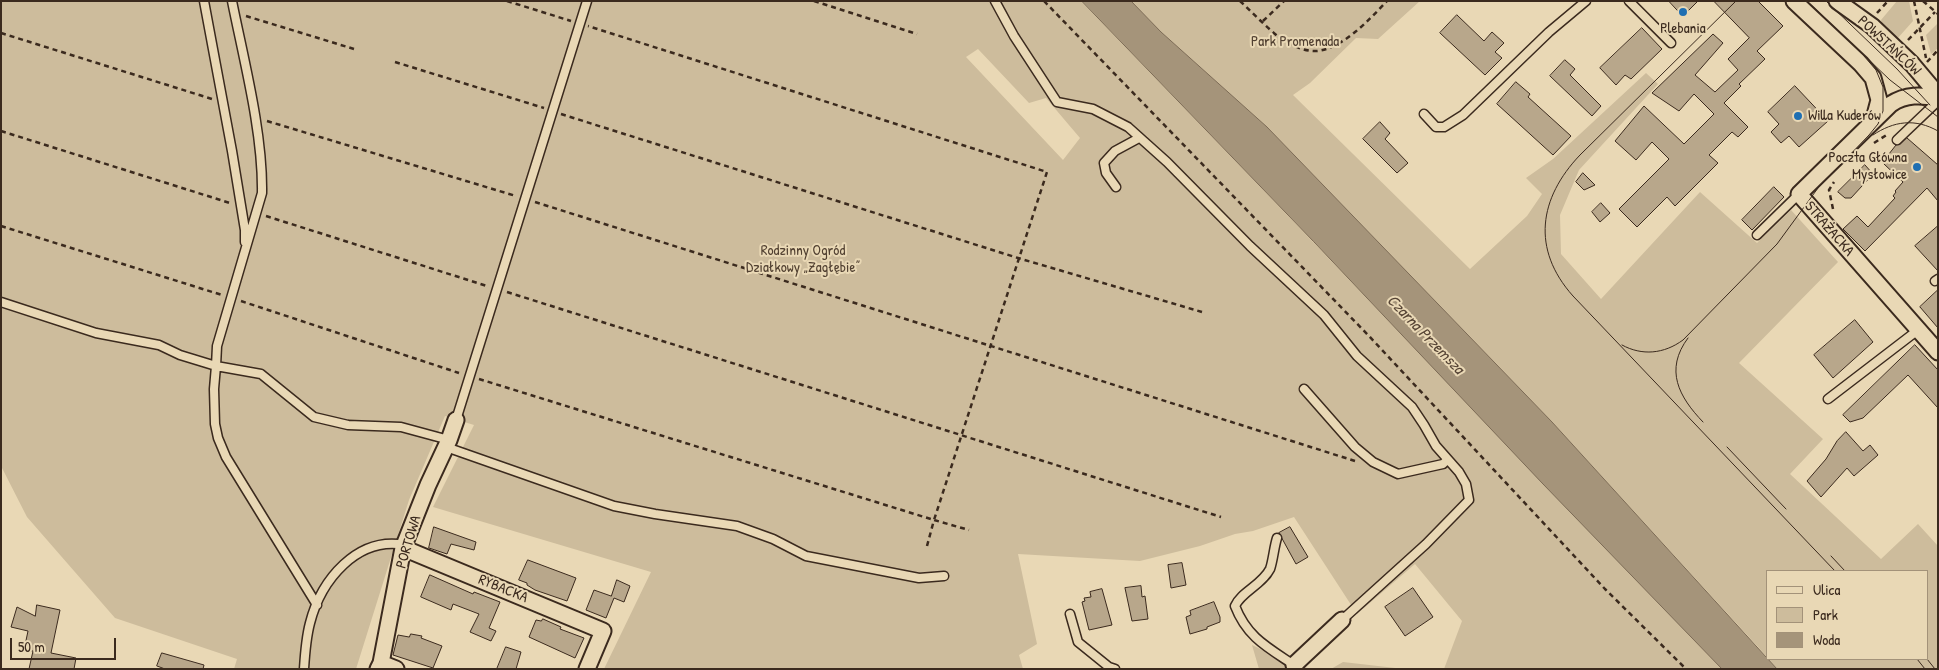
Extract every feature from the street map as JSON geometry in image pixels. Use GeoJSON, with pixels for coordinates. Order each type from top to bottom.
{"type":"FeatureCollection","features":[{"type":"Feature","properties":{"kind":"street"},"geometry":{"type":"LineString","coordinates":[[1794,1],[1871,74],[1878,91],[1879,100],[1874,119]]}},
{"type":"Feature","properties":{"kind":"street","name":"POWSTAŃCÓW"},"geometry":{"type":"LineString","coordinates":[[1837,1],[1872,26],[1912,64],[1938,98]]}},
{"type":"Feature","properties":{"kind":"street","name":"STRAŻACKA"},"geometry":{"type":"LineString","coordinates":[[1938,98],[1922,95],[1901,98],[1891,104],[1799,194],[1938,352]]}},
{"type":"Feature","properties":{"kind":"street","name":"PORTOWA"},"geometry":{"type":"LineString","coordinates":[[380,666],[404,546],[456,420]]}},
{"type":"Feature","properties":{"kind":"street","name":"RYBACKA"},"geometry":{"type":"LineString","coordinates":[[404,546],[603,631],[587,669]]}},
{"type":"Feature","properties":{"kind":"street"},"geometry":{"type":"LineString","coordinates":[[1294,667],[1342,620]]}},
{"type":"Feature","properties":{"kind":"street"},"geometry":{"type":"LineString","coordinates":[[380,666],[396,669]]}},
{"type":"Feature","properties":{"kind":"lane"},"geometry":{"type":"LineString","coordinates":[[204,1],[241,206],[245,247]]}},
{"type":"Feature","properties":{"kind":"lane"},"geometry":{"type":"LineString","coordinates":[[232,1],[263,171],[262,193],[257,213],[216,346],[214,389],[218,438],[226,457],[317,604]]}},
{"type":"Feature","properties":{"kind":"lane"},"geometry":{"type":"LineString","coordinates":[[456,420],[468,376],[587,1]]}},
{"type":"Feature","properties":{"kind":"lane"},"geometry":{"type":"LineString","coordinates":[[995,1],[1014,36],[1058,102],[1093,109],[1128,127],[1167,162],[1250,246],[1324,315],[1358,356],[1412,407],[1436,446],[1459,472],[1466,484],[1470,500],[1426,544],[1342,620]]}},
{"type":"Feature","properties":{"kind":"lane"},"geometry":{"type":"LineString","coordinates":[[1424,114],[1436,127],[1444,128],[1463,115],[1548,32],[1586,1]]}},
{"type":"Feature","properties":{"kind":"lane"},"geometry":{"type":"LineString","coordinates":[[1629,1],[1671,43]]}},
{"type":"Feature","properties":{"kind":"lane"},"geometry":{"type":"LineString","coordinates":[[1897,140],[1938,98]]}},
{"type":"Feature","properties":{"kind":"lane"},"geometry":{"type":"LineString","coordinates":[[1116,187],[1106,173],[1104,163],[1115,151],[1139,138]]}},
{"type":"Feature","properties":{"kind":"lane"},"geometry":{"type":"LineString","coordinates":[[1757,235],[1799,194]]}},
{"type":"Feature","properties":{"kind":"lane"},"geometry":{"type":"LineString","coordinates":[[1,302],[96,333],[158,345],[180,355],[216,366],[260,374],[314,417],[348,425],[401,427],[614,506],[737,526],[773,539],[806,556],[918,578],[944,576]]}},
{"type":"Feature","properties":{"kind":"lane"},"geometry":{"type":"LineString","coordinates":[[1828,399],[1918,330]]}},
{"type":"Feature","properties":{"kind":"lane"},"geometry":{"type":"LineString","coordinates":[[1304,389],[1355,447],[1373,462],[1398,474],[1443,464],[1447,460]]}},
{"type":"Feature","properties":{"kind":"lane"},"geometry":{"type":"LineString","coordinates":[[1276,538],[1270,568],[1256,586],[1238,599],[1235,606],[1241,622],[1262,644],[1294,667]]}},
{"type":"Feature","properties":{"kind":"lane"},"geometry":{"type":"LineString","coordinates":[[304,669],[310,622],[324,588],[338,570],[356,554],[380,543],[394,542],[404,546]]}},
{"type":"Feature","properties":{"kind":"lane"},"geometry":{"type":"LineString","coordinates":[[1070,614],[1078,642],[1109,667],[1115,669]]}},
{"type":"Feature","properties":{"kind":"path"},"geometry":{"type":"LineString","coordinates":[[507,1],[1047,172],[927,546]]}},
{"type":"Feature","properties":{"kind":"path"},"geometry":{"type":"LineString","coordinates":[[814,1],[918,34]]}},
{"type":"Feature","properties":{"kind":"path"},"geometry":{"type":"LineString","coordinates":[[1044,1],[1376,344],[1605,589],[1686,669]]}},
{"type":"Feature","properties":{"kind":"path"},"geometry":{"type":"LineString","coordinates":[[1240,1],[1280,38],[1303,49],[1320,50],[1328,48],[1366,24],[1387,1]]}},
{"type":"Feature","properties":{"kind":"path"},"geometry":{"type":"LineString","coordinates":[[1263,21],[1284,1]]}},
{"type":"Feature","properties":{"kind":"path"},"geometry":{"type":"LineString","coordinates":[[1872,18],[1888,1]]}},
{"type":"Feature","properties":{"kind":"path"},"geometry":{"type":"LineString","coordinates":[[1914,1],[1926,62]]}},
{"type":"Feature","properties":{"kind":"path"},"geometry":{"type":"LineString","coordinates":[[1902,46],[1936,13],[1923,1]]}},
{"type":"Feature","properties":{"kind":"path"},"geometry":{"type":"LineString","coordinates":[[234,12],[354,49]]}},
{"type":"Feature","properties":{"kind":"path"},"geometry":{"type":"LineString","coordinates":[[1,33],[223,102]]}},
{"type":"Feature","properties":{"kind":"path"},"geometry":{"type":"LineString","coordinates":[[1922,66],[1938,50]]}},
{"type":"Feature","properties":{"kind":"path"},"geometry":{"type":"LineString","coordinates":[[1934,54],[1938,58]]}},
{"type":"Feature","properties":{"kind":"path"},"geometry":{"type":"LineString","coordinates":[[395,62],[1018,258],[1202,312]]}},
{"type":"Feature","properties":{"kind":"path"},"geometry":{"type":"LineString","coordinates":[[254,117],[525,199],[1353,461],[1364,454]]}},
{"type":"Feature","properties":{"kind":"path"},"geometry":{"type":"LineString","coordinates":[[1,131],[241,206]]}},
{"type":"Feature","properties":{"kind":"path"},"geometry":{"type":"LineString","coordinates":[[1868,147],[1892,132]]}},
{"type":"Feature","properties":{"kind":"path"},"geometry":{"type":"LineString","coordinates":[[1833,233],[1835,220],[1829,190],[1837,179]]}},
{"type":"Feature","properties":{"kind":"path"},"geometry":{"type":"LineString","coordinates":[[257,213],[1221,517]]}},
{"type":"Feature","properties":{"kind":"path"},"geometry":{"type":"LineString","coordinates":[[1,226],[468,376],[969,530]]}},
{"type":"Feature","properties":{"kind":"green space","name":"Rodzinny Ogród Działkowy „Zagłębie”"},"geometry":{"type":"Polygon","coordinates":[[[1,1],[1082,1],[1722,669],[1444,669],[1462,621],[1415,564],[1357,614],[1294,517],[1253,531],[1235,534],[1200,546],[1140,561],[1018,554],[1037,644],[1019,655],[1023,669],[604,669],[651,572],[433,507],[474,425],[445,416],[409,500],[356,669],[234,669],[237,659],[115,618],[27,517],[1,466],[1,1]],[[978,49],[966,57],[1063,160],[1080,138],[1046,98],[1029,103],[978,49]]]}},
{"type":"Feature","properties":{"kind":"green space","name":"Park Promenada"},"geometry":{"type":"Polygon","coordinates":[[[1131,1],[1420,1],[1378,39],[1356,38],[1310,83],[1293,95],[1470,269],[1527,216],[1542,194],[1526,178],[1553,159],[1646,73],[1658,84],[1579,170],[1560,215],[1561,254],[1601,299],[1700,192],[1757,243],[1791,210],[1838,262],[1739,363],[1823,439],[1790,474],[1881,559],[1918,524],[1938,546],[1938,669],[1777,669],[1769,660],[1929,660],[1929,570],[1766,570],[1766,656],[1552,422],[1267,127],[1161,32],[1131,1]]]}},
{"type":"Feature","properties":{"kind":"green space"},"geometry":{"type":"Polygon","coordinates":[[[1897,1],[1909,1],[1913,21],[1897,39],[1882,24],[1881,20],[1897,1]]]}},
{"type":"Feature","properties":{"kind":"green space"},"geometry":{"type":"Polygon","coordinates":[[[1938,23],[1938,48],[1931,54],[1926,35],[1938,23]]]}},
{"type":"Feature","properties":{"kind":"green space"},"geometry":{"type":"Polygon","coordinates":[[[1252,645],[1294,665],[1312,669],[1259,669],[1252,645]]]}},
{"type":"Feature","properties":{"kind":"green space"},"geometry":{"type":"Polygon","coordinates":[[[1343,662],[1404,669],[1331,669],[1343,662]]]}},
{"type":"Feature","properties":{"kind":"water","name":"Czarna Przemsza"},"geometry":{"type":"Polygon","coordinates":[[[1082,1],[1131,1],[1161,32],[1267,127],[1552,422],[1766,657],[1766,660],[1769,660],[1777,669],[1722,669],[1543,484],[1082,1]]]}},
{"type":"Feature","properties":{"kind":"building","name":"Plebania"},"geometry":{"type":"Polygon","coordinates":[[[1669,1],[1698,1],[1683,16],[1669,1]]]}},
{"type":"Feature","properties":{"kind":"building"},"geometry":{"type":"Polygon","coordinates":[[[1714,1],[1758,1],[1783,26],[1757,51],[1765,59],[1739,84],[1741,86],[1724,103],[1748,127],[1738,137],[1732,132],[1709,155],[1718,163],[1675,206],[1667,197],[1637,227],[1619,209],[1669,159],[1652,142],[1636,160],[1615,141],[1644,106],[1684,144],[1714,114],[1694,94],[1679,111],[1652,93],[1713,34],[1723,43],[1695,75],[1715,92],[1738,70],[1728,59],[1749,38],[1714,1]]]}},
{"type":"Feature","properties":{"kind":"building"},"geometry":{"type":"Polygon","coordinates":[[[1457,15],[1484,41],[1492,32],[1504,43],[1495,52],[1502,58],[1485,75],[1440,33],[1457,15]]]}},
{"type":"Feature","properties":{"kind":"building"},"geometry":{"type":"Polygon","coordinates":[[[1642,28],[1662,49],[1631,79],[1625,75],[1616,85],[1600,68],[1642,28]]]}},
{"type":"Feature","properties":{"kind":"building"},"geometry":{"type":"Polygon","coordinates":[[[1565,60],[1575,69],[1570,75],[1601,106],[1592,116],[1550,76],[1565,60]]]}},
{"type":"Feature","properties":{"kind":"building"},"geometry":{"type":"Polygon","coordinates":[[[1516,82],[1530,94],[1528,97],[1571,136],[1553,155],[1497,104],[1516,82]]]}},
{"type":"Feature","properties":{"kind":"building","name":"Willa Kuderów"},"geometry":{"type":"Polygon","coordinates":[[[1795,86],[1828,121],[1799,147],[1789,136],[1781,143],[1771,132],[1779,124],[1768,112],[1795,86]]]}},
{"type":"Feature","properties":{"kind":"building"},"geometry":{"type":"Polygon","coordinates":[[[1380,122],[1390,133],[1385,139],[1408,163],[1397,173],[1363,139],[1380,122]]]}},
{"type":"Feature","properties":{"kind":"building","name":"Poczta Główna Mysłowice"},"geometry":{"type":"Polygon","coordinates":[[[1907,138],[1938,165],[1938,201],[1927,188],[1865,251],[1843,229],[1857,216],[1868,227],[1895,198],[1893,196],[1895,191],[1903,182],[1884,164],[1885,159],[1896,145],[1907,138]]]}},
{"type":"Feature","properties":{"kind":"building"},"geometry":{"type":"Polygon","coordinates":[[[1865,165],[1873,174],[1851,198],[1845,198],[1838,192],[1865,165]]]}},
{"type":"Feature","properties":{"kind":"building"},"geometry":{"type":"Polygon","coordinates":[[[1583,173],[1595,185],[1584,190],[1576,182],[1583,173]]]}},
{"type":"Feature","properties":{"kind":"building"},"geometry":{"type":"Polygon","coordinates":[[[1774,187],[1784,197],[1752,230],[1742,220],[1774,187]]]}},
{"type":"Feature","properties":{"kind":"building"},"geometry":{"type":"Polygon","coordinates":[[[1601,203],[1610,213],[1600,222],[1592,212],[1601,203]]]}},
{"type":"Feature","properties":{"kind":"building"},"geometry":{"type":"Polygon","coordinates":[[[1938,226],[1938,271],[1915,246],[1938,226]]]}},
{"type":"Feature","properties":{"kind":"building"},"geometry":{"type":"Polygon","coordinates":[[[1938,290],[1938,328],[1920,307],[1938,290]]]}},
{"type":"Feature","properties":{"kind":"building"},"geometry":{"type":"Polygon","coordinates":[[[1855,320],[1873,342],[1833,378],[1814,355],[1855,320]]]}},
{"type":"Feature","properties":{"kind":"building"},"geometry":{"type":"Polygon","coordinates":[[[1915,345],[1938,370],[1938,408],[1908,375],[1863,418],[1850,422],[1843,415],[1915,345]]]}},
{"type":"Feature","properties":{"kind":"building"},"geometry":{"type":"Polygon","coordinates":[[[1846,432],[1863,451],[1870,445],[1878,455],[1854,476],[1847,468],[1821,497],[1807,481],[1846,432]]]}},
{"type":"Feature","properties":{"kind":"building"},"geometry":{"type":"Polygon","coordinates":[[[434,527],[476,542],[474,550],[451,544],[447,554],[429,548],[434,527]]]}},
{"type":"Feature","properties":{"kind":"building"},"geometry":{"type":"Polygon","coordinates":[[[1290,527],[1308,557],[1296,564],[1279,533],[1290,527]]]}},
{"type":"Feature","properties":{"kind":"building"},"geometry":{"type":"Polygon","coordinates":[[[528,560],[576,578],[567,601],[535,590],[527,585],[527,583],[519,580],[528,560]]]}},
{"type":"Feature","properties":{"kind":"building"},"geometry":{"type":"Polygon","coordinates":[[[1182,563],[1186,585],[1171,588],[1168,565],[1182,563]]]}},
{"type":"Feature","properties":{"kind":"building"},"geometry":{"type":"Polygon","coordinates":[[[430,575],[473,594],[474,592],[500,602],[489,628],[496,631],[491,641],[470,632],[479,614],[453,604],[451,610],[421,597],[430,575]]]}},
{"type":"Feature","properties":{"kind":"building"},"geometry":{"type":"Polygon","coordinates":[[[617,580],[630,586],[624,602],[614,598],[606,618],[586,610],[594,590],[611,596],[617,580]]]}},
{"type":"Feature","properties":{"kind":"building"},"geometry":{"type":"Polygon","coordinates":[[[1141,586],[1142,597],[1145,596],[1148,619],[1132,621],[1125,588],[1141,586]]]}},
{"type":"Feature","properties":{"kind":"building"},"geometry":{"type":"Polygon","coordinates":[[[1413,588],[1433,617],[1405,636],[1385,607],[1413,588]]]}},
{"type":"Feature","properties":{"kind":"building"},"geometry":{"type":"Polygon","coordinates":[[[1102,589],[1112,625],[1089,630],[1082,602],[1085,601],[1084,598],[1091,597],[1090,592],[1102,589]]]}},
{"type":"Feature","properties":{"kind":"building"},"geometry":{"type":"Polygon","coordinates":[[[1214,602],[1220,622],[1207,627],[1207,629],[1190,634],[1186,617],[1191,615],[1190,611],[1214,602]]]}},
{"type":"Feature","properties":{"kind":"building"},"geometry":{"type":"Polygon","coordinates":[[[37,605],[60,610],[51,653],[76,658],[74,669],[29,669],[33,651],[24,650],[28,631],[11,627],[17,607],[35,616],[37,605]]]}},
{"type":"Feature","properties":{"kind":"building"},"geometry":{"type":"Polygon","coordinates":[[[543,619],[561,627],[560,629],[584,638],[575,658],[529,637],[536,620],[541,621],[543,619]]]}},
{"type":"Feature","properties":{"kind":"building"},"geometry":{"type":"Polygon","coordinates":[[[411,634],[422,636],[421,638],[442,646],[433,668],[393,655],[398,635],[409,637],[411,634]]]}},
{"type":"Feature","properties":{"kind":"building"},"geometry":{"type":"Polygon","coordinates":[[[506,647],[521,652],[516,669],[497,669],[506,647]]]}},
{"type":"Feature","properties":{"kind":"building"},"geometry":{"type":"Polygon","coordinates":[[[162,653],[204,665],[203,669],[165,669],[157,666],[162,653]]]}},
{"type":"Feature","properties":{"kind":"tram line"},"geometry":{"type":"LineString","coordinates":[[1736,1],[1566,171],[1549,206],[1545,224],[1546,242],[1551,260],[1560,278],[1573,296],[1834,570]]}},
{"type":"Feature","properties":{"kind":"tram line"},"geometry":{"type":"LineString","coordinates":[[1807,1],[1890,80],[1938,117]]}},
{"type":"Feature","properties":{"kind":"tram line"},"geometry":{"type":"LineString","coordinates":[[1826,1],[1897,69],[1930,105]]}},
{"type":"Feature","properties":{"kind":"tram line"},"geometry":{"type":"LineString","coordinates":[[1622,345],[1637,351],[1653,352],[1661,351],[1683,340],[1777,244],[1818,188],[1869,135],[1878,124],[1883,111],[1883,87],[1876,70],[1864,56]]}},
{"type":"Feature","properties":{"kind":"tram line"},"geometry":{"type":"LineString","coordinates":[[1873,135],[1881,130],[1905,123],[1921,124],[1938,131]]}},
{"type":"Feature","properties":{"kind":"tram line"},"geometry":{"type":"LineString","coordinates":[[1688,338],[1677,361],[1676,372],[1681,393],[1694,413],[1703,422]]}},
{"type":"Feature","properties":{"kind":"tram line"},"geometry":{"type":"LineString","coordinates":[[1727,447],[1786,509]]}},
{"type":"Feature","properties":{"kind":"tram line"},"geometry":{"type":"LineString","coordinates":[[1831,556],[1844,570]]}},
{"type":"Feature","properties":{"kind":"tram line"},"geometry":{"type":"LineString","coordinates":[[1918,660],[1925,669]]}},
{"type":"Feature","properties":{"kind":"tram line"},"geometry":{"type":"LineString","coordinates":[[1928,660],[1935,669]]}},
{"type":"Feature","properties":{"kind":"place","name":"Plebania"},"geometry":{"type":"Point","coordinates":[1683,12]}},
{"type":"Feature","properties":{"kind":"place","name":"Willa Kuderów"},"geometry":{"type":"Point","coordinates":[1798,116]}},
{"type":"Feature","properties":{"kind":"place","name":"Poczta Główna Mysłowice"},"geometry":{"type":"Point","coordinates":[1917,167]}}]}
